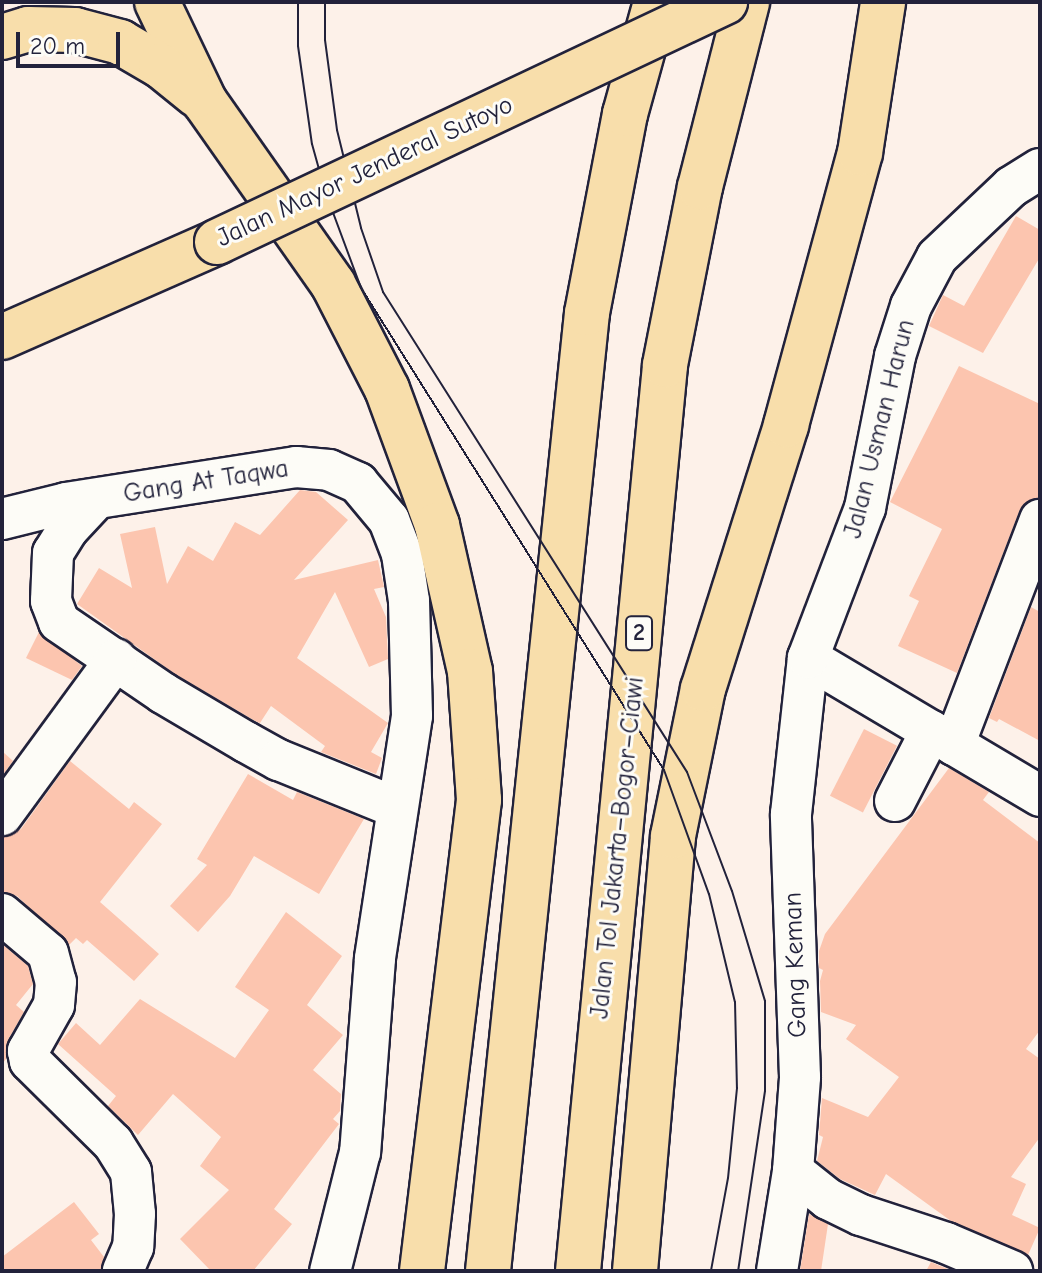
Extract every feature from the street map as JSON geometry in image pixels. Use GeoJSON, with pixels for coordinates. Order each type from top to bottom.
{"type":"FeatureCollection","features":[{"type":"Feature","properties":{"kind":"highway"},"geometry":{"type":"LineString","coordinates":[[2,7],[7,2]]}},
{"type":"Feature","properties":{"kind":"highway"},"geometry":{"type":"LineString","coordinates":[[157,2],[205,102],[333,284],[387,389],[437,525],[470,671],[479,800],[422,1271]]}},
{"type":"Feature","properties":{"kind":"highway"},"geometry":{"type":"LineString","coordinates":[[488,1271],[587,313],[625,114],[656,2]]}},
{"type":"Feature","properties":{"kind":"highway","name":"Jalan Mayor Jenderal Sutoyo"},"geometry":{"type":"LineString","coordinates":[[2,337],[217,242],[725,2]]}},
{"type":"Feature","properties":{"kind":"highway","name":"Jalan Tol Jakarta–Bogor–Ciawi"},"geometry":{"type":"LineString","coordinates":[[578,1271],[665,365],[700,187],[747,2]]}},
{"type":"Feature","properties":{"kind":"highway"},"geometry":{"type":"LineString","coordinates":[[635,1271],[673,836],[703,689],[786,425],[860,153],[883,2]]}},
{"type":"Feature","properties":{"kind":"highway"},"geometry":{"type":"LineString","coordinates":[[2,37],[28,29],[75,30],[120,42],[161,66],[205,102]]}},
{"type":"Feature","properties":{"kind":"street","name":"Jalan Usman Harun"},"geometry":{"type":"LineString","coordinates":[[808,658],[865,508],[895,356],[911,306],[937,257],[971,221],[1011,187],[1040,169]]}},
{"type":"Feature","properties":{"kind":"street","name":"Gang At Taqwa"},"geometry":{"type":"LineString","coordinates":[[2,519],[95,500],[296,467],[329,470],[358,483],[389,520],[402,554],[409,601],[412,716],[375,959],[360,1152],[330,1271]]}},
{"type":"Feature","properties":{"kind":"street","name":"Gang At Taqwa"},"geometry":{"type":"LineString","coordinates":[[95,500],[68,529],[53,553],[51,601],[59,622],[163,693],[279,760],[397,808]]}},
{"type":"Feature","properties":{"kind":"street"},"geometry":{"type":"LineString","coordinates":[[895,801],[942,738],[1040,520]]}},
{"type":"Feature","properties":{"kind":"street"},"geometry":{"type":"LineString","coordinates":[[808,658],[1040,796]]}},
{"type":"Feature","properties":{"kind":"street","name":"Gang Keman"},"geometry":{"type":"LineString","coordinates":[[777,1271],[793,1171],[800,1077],[791,814],[808,658]]}},
{"type":"Feature","properties":{"kind":"street"},"geometry":{"type":"LineString","coordinates":[[2,815],[116,659]]}},
{"type":"Feature","properties":{"kind":"street"},"geometry":{"type":"LineString","coordinates":[[2,914],[48,953],[56,982],[54,1005],[28,1051],[30,1061],[113,1143],[131,1172],[135,1214],[133,1247],[123,1271]]}},
{"type":"Feature","properties":{"kind":"street"},"geometry":{"type":"LineString","coordinates":[[793,1171],[828,1199],[861,1215],[946,1243],[1012,1271]]}},
{"type":"Feature","properties":{"kind":"building"},"geometry":{"type":"Polygon","coordinates":[[[1016,216],[1040,230],[1040,257],[983,353],[929,326],[943,295],[964,306],[1016,216]]]}},
{"type":"Feature","properties":{"kind":"building"},"geometry":{"type":"Polygon","coordinates":[[[959,366],[1040,404],[1040,498],[1026,502],[1019,512],[957,673],[898,646],[919,601],[909,596],[942,529],[890,502],[959,366]]]}},
{"type":"Feature","properties":{"kind":"building"},"geometry":{"type":"Polygon","coordinates":[[[300,490],[316,492],[348,520],[294,580],[378,560],[384,587],[374,589],[386,617],[388,659],[369,667],[335,592],[297,658],[388,723],[371,752],[382,758],[376,774],[321,752],[325,746],[271,706],[260,723],[257,722],[175,674],[77,604],[99,568],[132,588],[120,534],[155,527],[167,584],[188,546],[213,561],[235,522],[260,535],[300,490]]]}},
{"type":"Feature","properties":{"kind":"building"},"geometry":{"type":"Polygon","coordinates":[[[1031,607],[1040,612],[1040,741],[999,719],[997,722],[989,718],[1031,607]]]}},
{"type":"Feature","properties":{"kind":"building"},"geometry":{"type":"Polygon","coordinates":[[[39,632],[82,666],[72,680],[26,658],[39,632]]]}},
{"type":"Feature","properties":{"kind":"building"},"geometry":{"type":"Polygon","coordinates":[[[864,729],[897,746],[863,813],[830,796],[864,729]]]}},
{"type":"Feature","properties":{"kind":"building"},"geometry":{"type":"Polygon","coordinates":[[[2,751],[13,761],[2,776],[2,751]]]}},
{"type":"Feature","properties":{"kind":"building"},"geometry":{"type":"Polygon","coordinates":[[[70,761],[129,809],[134,802],[162,824],[100,902],[159,954],[134,981],[87,940],[83,944],[76,938],[69,945],[17,896],[2,892],[2,838],[21,829],[70,761]]]}},
{"type":"Feature","properties":{"kind":"building"},"geometry":{"type":"Polygon","coordinates":[[[949,768],[989,792],[983,800],[1040,843],[1040,1030],[1026,1049],[1040,1059],[1040,1137],[1011,1177],[1026,1184],[1012,1215],[1040,1228],[1028,1255],[951,1221],[886,1174],[875,1195],[840,1179],[817,1161],[823,1137],[819,1135],[822,1098],[868,1117],[899,1077],[846,1039],[856,1025],[821,1012],[820,981],[823,970],[819,968],[819,951],[825,934],[949,768]]]}},
{"type":"Feature","properties":{"kind":"building"},"geometry":{"type":"Polygon","coordinates":[[[248,774],[293,800],[297,792],[364,819],[319,894],[254,856],[230,896],[198,932],[170,906],[207,865],[197,859],[248,774]]]}},
{"type":"Feature","properties":{"kind":"building"},"geometry":{"type":"Polygon","coordinates":[[[286,912],[342,956],[307,1005],[343,1035],[313,1070],[341,1094],[340,1111],[333,1119],[339,1124],[274,1209],[292,1224],[253,1271],[211,1271],[180,1239],[229,1190],[200,1166],[221,1137],[173,1094],[138,1135],[108,1106],[116,1096],[58,1044],[76,1023],[100,1045],[140,999],[235,1058],[269,1010],[235,987],[286,912]]]}},
{"type":"Feature","properties":{"kind":"building"},"geometry":{"type":"Polygon","coordinates":[[[2,944],[28,966],[33,984],[16,1005],[24,1012],[8,1040],[6,1059],[2,1064],[2,944]]]}},
{"type":"Feature","properties":{"kind":"building"},"geometry":{"type":"Polygon","coordinates":[[[74,1202],[99,1234],[91,1240],[104,1257],[100,1271],[2,1271],[2,1257],[74,1202]]]}},
{"type":"Feature","properties":{"kind":"building"},"geometry":{"type":"Polygon","coordinates":[[[809,1214],[828,1224],[821,1271],[800,1271],[809,1214]]]}},
{"type":"Feature","properties":{"kind":"building"},"geometry":{"type":"Polygon","coordinates":[[[931,1262],[938,1265],[953,1271],[926,1271],[931,1262]]]}},
{"type":"Feature","properties":{"kind":"tram line"},"geometry":{"type":"LineString","coordinates":[[298,2],[298,46],[312,144],[325,191],[361,288],[664,770],[709,894],[735,1002],[737,1088],[728,1178],[711,1271]]}},
{"type":"Feature","properties":{"kind":"tram line"},"geometry":{"type":"LineString","coordinates":[[325,2],[325,40],[337,130],[361,228],[383,292],[687,772],[732,891],[765,1001],[765,1091],[738,1271]]}}]}
